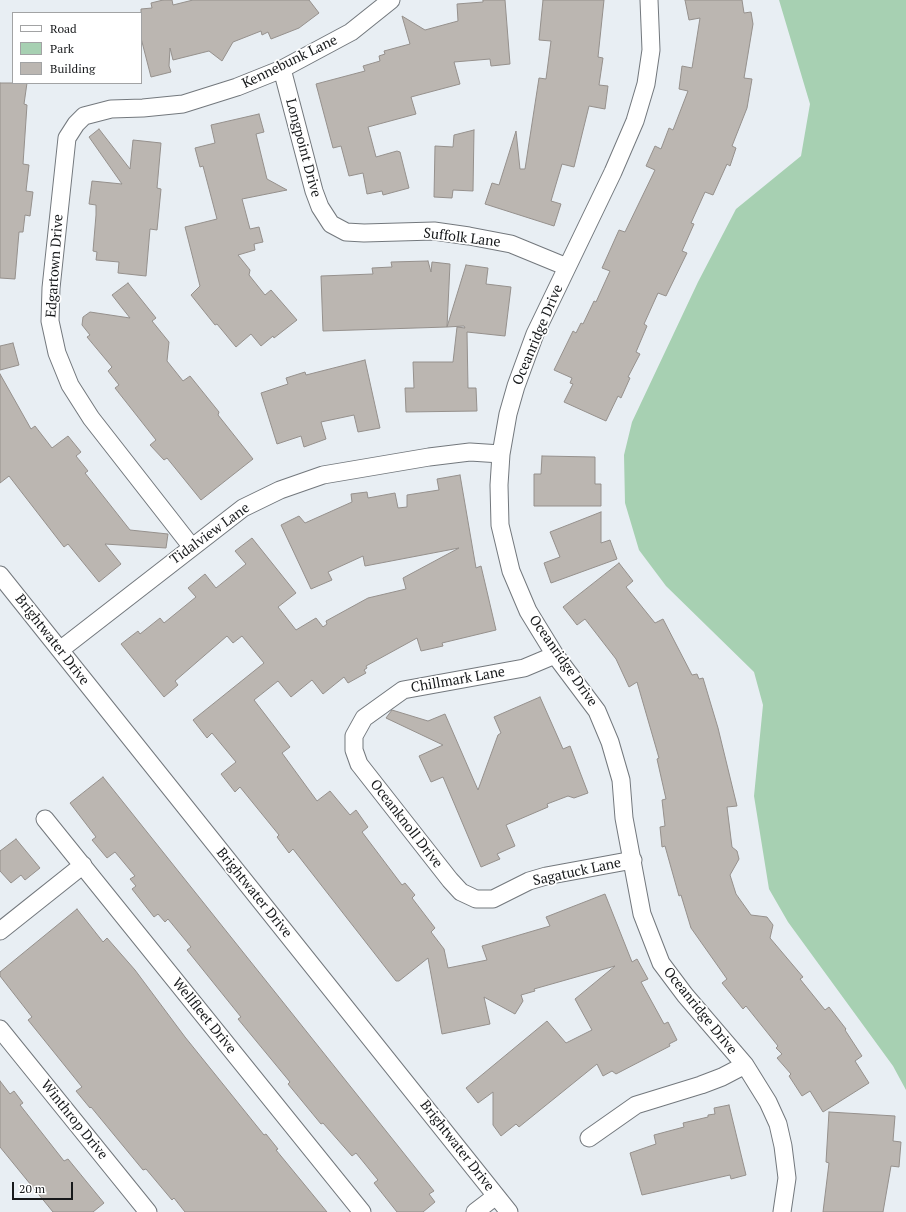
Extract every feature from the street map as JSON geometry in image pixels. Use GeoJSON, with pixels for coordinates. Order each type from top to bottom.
{"type":"FeatureCollection","features":[{"type":"Feature","properties":{"kind":"street","name":"Kennebunk Lane"},"geometry":{"type":"LineString","coordinates":[[84,116],[112,109],[183,104],[237,87],[282,69],[351,32],[391,0]]}},
{"type":"Feature","properties":{"kind":"street","name":"Oceanridge Drive"},"geometry":{"type":"LineString","coordinates":[[649,0],[651,50],[646,84],[635,121],[614,172],[536,334],[516,386],[508,414],[501,454],[499,485],[500,525],[511,571],[528,611],[555,655],[597,711],[610,742],[621,780],[624,818],[642,914],[661,963],[685,995],[745,1065],[768,1102],[778,1124],[783,1146],[787,1178],[782,1212]]}},
{"type":"Feature","properties":{"kind":"street","name":"Longpoint Drive"},"geometry":{"type":"LineString","coordinates":[[282,69],[314,191],[320,207],[330,224]]}},
{"type":"Feature","properties":{"kind":"street","name":"Edgartown Drive"},"geometry":{"type":"LineString","coordinates":[[84,116],[76,124],[67,138],[64,156],[51,288],[50,321],[57,353],[70,385],[91,418],[191,546]]}},
{"type":"Feature","properties":{"kind":"street","name":"Suffolk Lane"},"geometry":{"type":"LineString","coordinates":[[330,224],[346,232],[364,233],[434,231],[469,236],[511,244],[567,267]]}},
{"type":"Feature","properties":{"kind":"street","name":"Tidalview Lane"},"geometry":{"type":"LineString","coordinates":[[60,650],[191,546],[242,508],[280,490],[323,475],[449,454],[470,452],[501,454]]}},
{"type":"Feature","properties":{"kind":"street","name":"Brightwater Drive"},"geometry":{"type":"LineString","coordinates":[[0,574],[509,1212]]}},
{"type":"Feature","properties":{"kind":"street","name":"Chillmark Lane"},"geometry":{"type":"LineString","coordinates":[[354,736],[364,718],[403,690],[524,668],[555,655]]}},
{"type":"Feature","properties":{"kind":"street","name":"Oceanknoll Drive"},"geometry":{"type":"LineString","coordinates":[[354,736],[354,750],[358,764],[450,880],[461,892],[476,899]]}},
{"type":"Feature","properties":{"kind":"street","name":"Wellfleet Drive"},"geometry":{"type":"LineString","coordinates":[[45,819],[362,1212]]}},
{"type":"Feature","properties":{"kind":"street","name":"Sagatuck Lane"},"geometry":{"type":"LineString","coordinates":[[476,899],[493,899],[529,881],[546,876],[633,860]]}},
{"type":"Feature","properties":{"kind":"street"},"geometry":{"type":"LineString","coordinates":[[0,931],[83,865]]}},
{"type":"Feature","properties":{"kind":"street","name":"Winthrop Drive"},"geometry":{"type":"LineString","coordinates":[[0,1029],[148,1212]]}},
{"type":"Feature","properties":{"kind":"street"},"geometry":{"type":"LineString","coordinates":[[588,1138],[636,1106],[701,1085],[722,1077],[745,1065]]}},
{"type":"Feature","properties":{"kind":"street"},"geometry":{"type":"LineString","coordinates":[[475,1212],[496,1196]]}},
{"type":"Feature","properties":{"kind":"green space"},"geometry":{"type":"Polygon","coordinates":[[[779,0],[906,0],[906,1090],[893,1066],[788,922],[769,889],[754,796],[763,705],[754,672],[666,586],[639,550],[625,503],[624,455],[632,422],[698,282],[736,209],[801,156],[810,104],[779,0]]]}},
{"type":"Feature","properties":{"kind":"building"},"geometry":{"type":"Polygon","coordinates":[[[163,0],[172,0],[173,5],[193,0],[309,0],[319,13],[299,28],[271,39],[268,32],[262,35],[261,31],[233,42],[222,61],[209,51],[173,60],[170,48],[169,66],[171,72],[151,77],[142,42],[141,9],[152,8],[151,3],[163,0]]]}},
{"type":"Feature","properties":{"kind":"building"},"geometry":{"type":"Polygon","coordinates":[[[483,0],[505,0],[510,64],[491,66],[490,59],[454,62],[460,84],[411,97],[416,114],[368,127],[376,157],[397,151],[400,152],[409,188],[383,195],[382,191],[367,194],[363,173],[349,176],[341,146],[333,148],[316,84],[365,71],[363,66],[380,61],[379,56],[385,54],[384,51],[410,44],[402,16],[425,30],[458,21],[457,4],[483,2],[483,0]]]}},
{"type":"Feature","properties":{"kind":"building"},"geometry":{"type":"Polygon","coordinates":[[[543,0],[604,0],[598,57],[603,58],[599,85],[608,86],[605,109],[589,106],[574,167],[562,164],[551,201],[561,204],[554,226],[485,204],[492,183],[499,185],[516,131],[520,169],[525,169],[539,78],[546,79],[551,41],[539,40],[543,0]]]}},
{"type":"Feature","properties":{"kind":"building"},"geometry":{"type":"Polygon","coordinates":[[[685,0],[742,0],[744,13],[751,12],[753,24],[744,78],[752,79],[747,108],[732,146],[736,148],[730,166],[727,164],[713,195],[705,192],[691,223],[694,224],[682,251],[687,253],[666,296],[658,293],[644,324],[647,326],[636,352],[640,354],[628,377],[630,378],[621,398],[618,396],[606,421],[564,402],[573,384],[570,383],[572,378],[554,370],[573,331],[576,333],[581,323],[583,324],[594,301],[596,302],[610,271],[602,268],[619,230],[625,232],[655,170],[646,166],[655,146],[661,149],[669,128],[673,130],[688,91],[679,89],[682,66],[692,68],[700,18],[689,20],[685,0]]]}},
{"type":"Feature","properties":{"kind":"building"},"geometry":{"type":"Polygon","coordinates":[[[0,83],[27,84],[24,104],[27,105],[23,164],[29,165],[26,191],[33,192],[30,216],[25,215],[23,232],[19,232],[15,279],[0,278],[0,83]]]}},
{"type":"Feature","properties":{"kind":"building"},"geometry":{"type":"Polygon","coordinates":[[[259,114],[264,132],[256,134],[267,179],[287,190],[242,199],[250,229],[259,227],[263,242],[254,244],[255,250],[238,255],[250,270],[249,275],[265,295],[271,290],[297,320],[261,346],[251,334],[236,347],[217,324],[215,325],[191,295],[200,286],[185,227],[217,219],[203,166],[200,167],[195,148],[215,143],[211,125],[259,114]]]}},
{"type":"Feature","properties":{"kind":"building"},"geometry":{"type":"Polygon","coordinates":[[[99,129],[130,169],[133,140],[161,143],[157,188],[161,189],[157,230],[150,229],[146,276],[118,273],[119,262],[96,260],[97,252],[93,251],[96,205],[89,204],[92,181],[122,184],[89,137],[99,129]]]}},
{"type":"Feature","properties":{"kind":"building"},"geometry":{"type":"Polygon","coordinates":[[[474,130],[473,191],[453,190],[452,198],[434,197],[435,146],[453,147],[454,135],[474,130]]]}},
{"type":"Feature","properties":{"kind":"building"},"geometry":{"type":"Polygon","coordinates":[[[428,261],[431,272],[432,262],[450,264],[447,327],[323,331],[321,276],[373,274],[372,268],[392,267],[391,262],[428,261]]]}},
{"type":"Feature","properties":{"kind":"building"},"geometry":{"type":"Polygon","coordinates":[[[466,265],[488,268],[486,284],[511,287],[505,336],[467,332],[468,388],[476,388],[477,411],[406,412],[405,388],[414,388],[413,362],[453,362],[457,327],[465,328],[464,326],[447,327],[466,265]]]}},
{"type":"Feature","properties":{"kind":"building"},"geometry":{"type":"Polygon","coordinates":[[[128,283],[156,318],[152,321],[169,342],[167,361],[183,381],[190,376],[219,412],[218,415],[253,459],[201,500],[167,458],[164,460],[150,445],[156,440],[115,388],[119,385],[108,371],[112,367],[87,337],[90,335],[82,325],[83,317],[90,312],[130,318],[112,295],[128,283]]]}},
{"type":"Feature","properties":{"kind":"building"},"geometry":{"type":"Polygon","coordinates":[[[13,343],[19,365],[0,370],[0,346],[13,343]]]}},
{"type":"Feature","properties":{"kind":"building"},"geometry":{"type":"Polygon","coordinates":[[[365,360],[380,428],[358,432],[354,415],[321,422],[326,439],[304,447],[301,436],[277,444],[261,393],[288,384],[286,378],[305,372],[306,375],[365,360]]]}},
{"type":"Feature","properties":{"kind":"building"},"geometry":{"type":"Polygon","coordinates":[[[0,374],[31,429],[35,426],[52,448],[68,436],[81,452],[76,456],[88,471],[85,473],[130,530],[168,534],[166,548],[105,544],[121,564],[99,582],[68,544],[64,547],[9,476],[0,483],[0,374]]]}},
{"type":"Feature","properties":{"kind":"building"},"geometry":{"type":"Polygon","coordinates":[[[542,456],[595,457],[595,484],[601,484],[601,506],[534,506],[534,474],[541,474],[542,456]]]}},
{"type":"Feature","properties":{"kind":"building"},"geometry":{"type":"Polygon","coordinates":[[[460,475],[476,568],[481,566],[496,630],[442,643],[443,646],[421,651],[417,638],[366,666],[367,668],[364,670],[366,673],[348,683],[344,677],[323,694],[312,680],[291,697],[278,681],[254,700],[290,747],[282,753],[317,801],[330,791],[350,815],[356,810],[368,827],[362,832],[402,885],[405,883],[415,895],[412,898],[435,928],[431,932],[444,949],[448,968],[487,960],[482,946],[550,926],[546,917],[605,894],[632,962],[637,959],[648,979],[641,982],[664,1024],[668,1022],[677,1040],[669,1044],[670,1046],[616,1074],[612,1071],[603,1076],[597,1064],[519,1127],[516,1124],[501,1136],[493,1125],[493,1092],[478,1103],[466,1088],[547,1021],[566,1043],[592,1030],[575,999],[615,966],[534,989],[535,991],[521,995],[523,1001],[515,1014],[484,997],[490,1024],[442,1034],[428,958],[399,981],[396,981],[293,849],[289,853],[277,837],[279,835],[240,787],[235,792],[221,774],[236,762],[212,733],[207,738],[193,720],[264,663],[242,636],[233,643],[227,636],[175,681],[178,685],[164,697],[121,644],[138,631],[140,634],[160,618],[164,623],[196,597],[188,588],[205,574],[216,588],[246,564],[235,551],[252,538],[296,593],[278,607],[296,630],[316,618],[323,627],[327,624],[326,621],[368,598],[406,589],[403,578],[459,548],[365,566],[363,556],[328,572],[332,580],[311,589],[281,525],[299,516],[305,523],[352,502],[351,494],[367,492],[368,498],[395,493],[398,508],[407,507],[407,495],[439,490],[437,479],[460,475]]]}},
{"type":"Feature","properties":{"kind":"building"},"geometry":{"type":"Polygon","coordinates":[[[601,512],[601,543],[610,540],[617,559],[551,583],[544,563],[560,557],[550,532],[601,512]]]}},
{"type":"Feature","properties":{"kind":"building"},"geometry":{"type":"Polygon","coordinates":[[[619,563],[633,581],[626,587],[655,623],[663,619],[692,675],[697,674],[699,679],[703,678],[718,728],[737,806],[727,807],[732,847],[737,851],[739,859],[730,875],[736,894],[751,915],[767,917],[773,925],[770,938],[803,977],[800,979],[825,1010],[829,1007],[846,1029],[845,1030],[862,1056],[855,1061],[869,1083],[823,1112],[810,1091],[802,1096],[789,1076],[791,1074],[777,1058],[782,1054],[776,1048],[778,1046],[746,1006],[743,1009],[722,983],[727,979],[691,928],[681,895],[679,896],[665,846],[662,847],[660,827],[665,826],[662,800],[666,799],[657,759],[659,758],[637,682],[629,687],[616,659],[585,619],[577,625],[563,607],[619,563]]]}},
{"type":"Feature","properties":{"kind":"building"},"geometry":{"type":"Polygon","coordinates":[[[540,697],[563,749],[570,746],[588,793],[574,798],[568,796],[547,804],[548,807],[506,825],[515,846],[497,854],[500,859],[481,867],[443,777],[431,782],[419,756],[443,745],[386,718],[392,710],[428,721],[445,714],[478,790],[498,735],[501,733],[494,717],[540,697]]]}},
{"type":"Feature","properties":{"kind":"building"},"geometry":{"type":"Polygon","coordinates":[[[103,777],[434,1191],[429,1194],[435,1202],[423,1212],[397,1212],[374,1183],[378,1180],[356,1153],[352,1156],[323,1123],[321,1124],[288,1084],[290,1082],[238,1019],[241,1017],[187,950],[191,947],[168,919],[165,922],[158,914],[154,917],[132,889],[136,886],[130,879],[135,876],[115,852],[107,858],[92,840],[96,837],[70,803],[103,777]]]}},
{"type":"Feature","properties":{"kind":"building"},"geometry":{"type":"Polygon","coordinates":[[[16,839],[40,868],[25,880],[21,875],[11,883],[0,871],[0,851],[16,839]]]}},
{"type":"Feature","properties":{"kind":"building"},"geometry":{"type":"Polygon","coordinates":[[[77,909],[103,942],[107,938],[135,970],[185,1037],[264,1135],[266,1134],[278,1149],[276,1150],[327,1212],[185,1212],[174,1198],[172,1200],[146,1169],[143,1170],[91,1107],[90,1108],[76,1091],[82,1087],[28,1020],[32,1017],[0,976],[0,972],[77,909]]]}},
{"type":"Feature","properties":{"kind":"building"},"geometry":{"type":"Polygon","coordinates":[[[0,1081],[10,1094],[14,1091],[23,1103],[20,1105],[64,1161],[68,1159],[104,1203],[93,1212],[53,1212],[0,1147],[0,1081]]]}},
{"type":"Feature","properties":{"kind":"building"},"geometry":{"type":"Polygon","coordinates":[[[729,1105],[746,1175],[731,1179],[730,1175],[642,1195],[630,1153],[656,1144],[654,1135],[684,1127],[683,1123],[708,1117],[708,1115],[715,1114],[714,1108],[729,1105]]]}},
{"type":"Feature","properties":{"kind":"building"},"geometry":{"type":"Polygon","coordinates":[[[829,1112],[895,1116],[893,1141],[901,1142],[899,1167],[891,1166],[883,1212],[823,1212],[829,1163],[826,1162],[829,1112]]]}}]}
